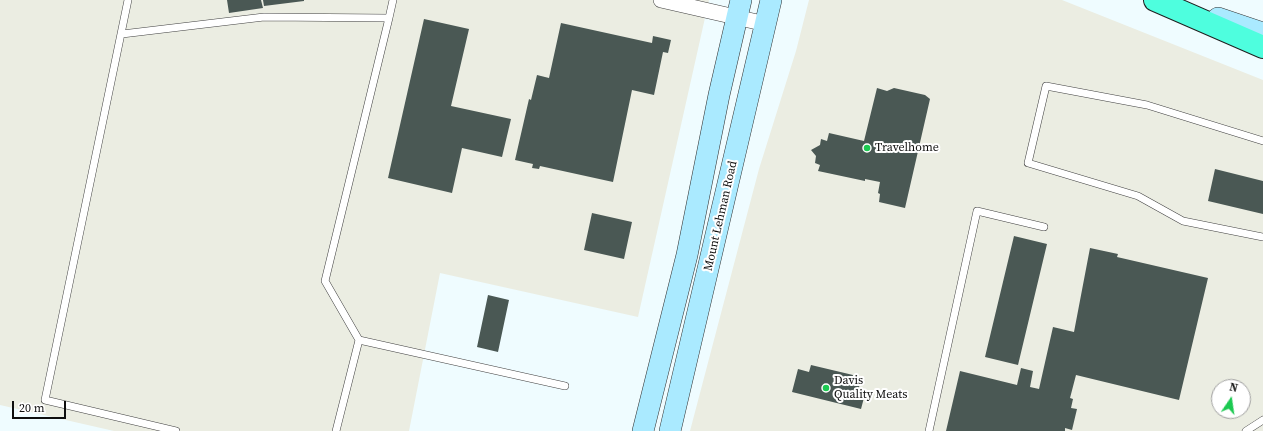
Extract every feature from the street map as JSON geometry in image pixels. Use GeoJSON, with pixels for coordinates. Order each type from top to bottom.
{"type":"FeatureCollection","features":[{"type":"Feature","properties":{"kind":"highway"},"geometry":{"type":"LineString","coordinates":[[1155,0],[1263,47]]}},
{"type":"Feature","properties":{"kind":"main road","name":"Mount Lehman Road"},"geometry":{"type":"LineString","coordinates":[[670,431],[676,400],[771,0]]}},
{"type":"Feature","properties":{"kind":"main road"},"geometry":{"type":"LineString","coordinates":[[1165,0],[1263,33]]}},
{"type":"Feature","properties":{"kind":"main road","name":"Mount Lehman Road"},"geometry":{"type":"LineString","coordinates":[[643,431],[687,255],[719,95],[739,9]]}},
{"type":"Feature","properties":{"kind":"street"},"geometry":{"type":"LineString","coordinates":[[661,0],[739,9],[766,24]]}},
{"type":"Feature","properties":{"kind":"lane"},"geometry":{"type":"LineString","coordinates":[[128,0],[45,400],[176,431]]}},
{"type":"Feature","properties":{"kind":"lane"},"geometry":{"type":"LineString","coordinates":[[336,431],[359,340],[325,280],[393,0]]}},
{"type":"Feature","properties":{"kind":"lane"},"geometry":{"type":"LineString","coordinates":[[122,34],[264,17],[389,18]]}},
{"type":"Feature","properties":{"kind":"lane"},"geometry":{"type":"LineString","coordinates":[[1263,141],[1147,105],[1046,86],[1028,163],[1138,196],[1183,221],[1263,237]]}},
{"type":"Feature","properties":{"kind":"lane"},"geometry":{"type":"LineString","coordinates":[[929,431],[977,211],[1044,227]]}},
{"type":"Feature","properties":{"kind":"lane"},"geometry":{"type":"LineString","coordinates":[[359,340],[565,386]]}},
{"type":"Feature","properties":{"kind":"lane"},"geometry":{"type":"LineString","coordinates":[[1246,431],[1263,420]]}},
{"type":"Feature","properties":{"kind":"shaded area"},"geometry":{"type":"Polygon","coordinates":[[[0,0],[709,0],[638,317],[440,273],[409,431],[114,431],[0,405],[0,0]]]}},
{"type":"Feature","properties":{"kind":"shaded area"},"geometry":{"type":"Polygon","coordinates":[[[809,0],[1062,0],[1263,80],[1263,431],[690,431],[759,169],[796,51],[809,0]]]}},
{"type":"Feature","properties":{"kind":"building"},"geometry":{"type":"Polygon","coordinates":[[[227,0],[261,0],[263,8],[229,13],[227,0]]]}},
{"type":"Feature","properties":{"kind":"building"},"geometry":{"type":"Polygon","coordinates":[[[263,0],[304,0],[304,1],[264,6],[263,0]]]}},
{"type":"Feature","properties":{"kind":"building"},"geometry":{"type":"Polygon","coordinates":[[[424,19],[469,29],[451,106],[511,119],[502,157],[462,148],[452,193],[388,178],[424,19]]]}},
{"type":"Feature","properties":{"kind":"building"},"geometry":{"type":"Polygon","coordinates":[[[561,23],[652,43],[653,36],[671,40],[668,53],[663,52],[654,95],[632,90],[613,182],[540,166],[539,169],[532,168],[533,164],[515,160],[529,99],[531,100],[537,75],[549,78],[561,23]]]}},
{"type":"Feature","properties":{"kind":"building","name":"Travelhome"},"geometry":{"type":"Polygon","coordinates":[[[877,88],[887,91],[894,88],[925,95],[930,99],[905,208],[879,202],[880,194],[878,193],[880,182],[865,179],[865,181],[818,171],[820,165],[815,163],[816,156],[811,150],[820,145],[821,139],[827,141],[829,133],[864,141],[877,88]]]}},
{"type":"Feature","properties":{"kind":"building"},"geometry":{"type":"Polygon","coordinates":[[[1215,169],[1263,181],[1263,214],[1208,201],[1215,169]]]}},
{"type":"Feature","properties":{"kind":"building"},"geometry":{"type":"Polygon","coordinates":[[[592,213],[632,222],[624,259],[584,250],[592,213]]]}},
{"type":"Feature","properties":{"kind":"building"},"geometry":{"type":"Polygon","coordinates":[[[1014,236],[1047,244],[1018,365],[985,357],[1014,236]]]}},
{"type":"Feature","properties":{"kind":"building"},"geometry":{"type":"Polygon","coordinates":[[[1090,248],[1118,254],[1117,257],[1208,278],[1179,400],[1076,375],[1070,398],[1073,399],[1071,408],[1077,409],[1072,430],[1065,428],[1065,431],[946,431],[960,371],[1017,385],[1021,368],[1033,371],[1030,387],[1039,389],[1053,327],[1074,332],[1090,248]]]}},
{"type":"Feature","properties":{"kind":"building"},"geometry":{"type":"Polygon","coordinates":[[[488,295],[509,300],[498,352],[477,347],[488,295]]]}},
{"type":"Feature","properties":{"kind":"building","name":"Davis Quality Meats"},"geometry":{"type":"Polygon","coordinates":[[[811,365],[853,375],[852,381],[860,383],[858,392],[865,394],[861,409],[792,392],[798,369],[809,372],[811,365]]]}},
{"type":"Feature","properties":{"kind":"place","name":"Travelhome"},"geometry":{"type":"Point","coordinates":[867,148]}},
{"type":"Feature","properties":{"kind":"place","name":"Davis Quality Meats"},"geometry":{"type":"Point","coordinates":[826,388]}}]}
